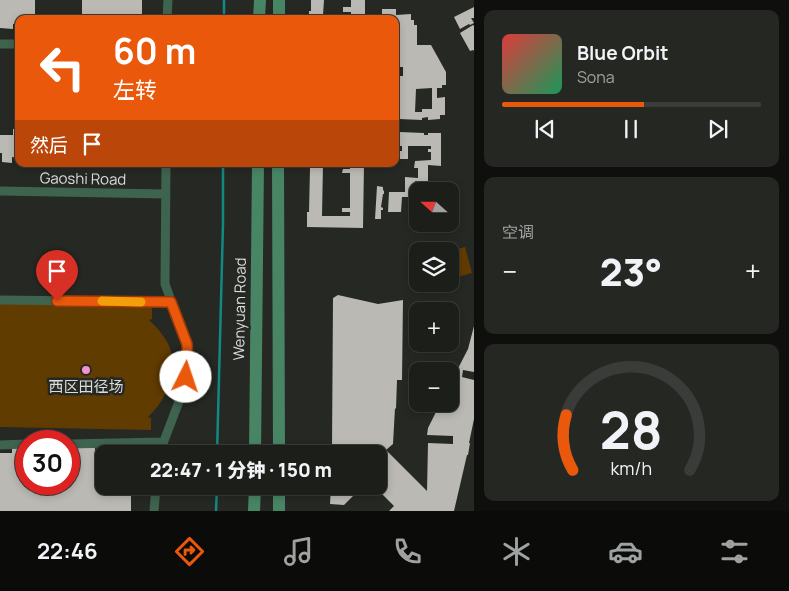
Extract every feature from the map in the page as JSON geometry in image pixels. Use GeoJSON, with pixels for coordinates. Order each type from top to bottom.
{"type":"FeatureCollection","features":[{"type":"Feature","properties":{"kind":"main road"},"geometry":{"type":"LineString","coordinates":[[260,0],[260,15]]}},
{"type":"Feature","properties":{"kind":"main road"},"geometry":{"type":"LineString","coordinates":[[279,0],[279,15]]}},
{"type":"Feature","properties":{"kind":"main road","name":"Wenyuan Road"},"geometry":{"type":"LineString","coordinates":[[255,445],[258,167]]}},
{"type":"Feature","properties":{"kind":"main road"},"geometry":{"type":"LineString","coordinates":[[278,167],[279,445]]}},
{"type":"Feature","properties":{"kind":"main road"},"geometry":{"type":"LineString","coordinates":[[254,511],[255,495]]}},
{"type":"Feature","properties":{"kind":"main road"},"geometry":{"type":"LineString","coordinates":[[279,495],[279,511]]}},
{"type":"Feature","properties":{"kind":"street"},"geometry":{"type":"LineString","coordinates":[[168,0],[168,15]]}},
{"type":"Feature","properties":{"kind":"street"},"geometry":{"type":"LineString","coordinates":[[0,44],[15,44]]}},
{"type":"Feature","properties":{"kind":"street"},"geometry":{"type":"LineString","coordinates":[[162,445],[183,391],[188,363],[187,344],[164,284],[166,167]]}},
{"type":"Feature","properties":{"kind":"street","name":"Gaoshi Road"},"geometry":{"type":"LineString","coordinates":[[0,191],[166,194]]}},
{"type":"Feature","properties":{"kind":"street"},"geometry":{"type":"LineString","coordinates":[[0,300],[171,302]]}},
{"type":"Feature","properties":{"kind":"street"},"geometry":{"type":"LineString","coordinates":[[80,444],[163,442]]}},
{"type":"Feature","properties":{"kind":"street"},"geometry":{"type":"LineString","coordinates":[[0,445],[15,444]]}},
{"type":"Feature","properties":{"kind":"street"},"geometry":{"type":"LineString","coordinates":[[154,511],[155,495]]}},
{"type":"Feature","properties":{"kind":"shaded area"},"geometry":{"type":"Polygon","coordinates":[[[465,247],[472,273],[459,277],[459,249],[465,247]]]}},
{"type":"Feature","properties":{"kind":"shaded area","name":"西区田径场"},"geometry":{"type":"Polygon","coordinates":[[[0,302],[152,306],[152,319],[149,320],[168,343],[171,352],[172,370],[165,395],[148,417],[151,418],[151,430],[0,427],[0,302]]]}},
{"type":"Feature","properties":{"kind":"building"},"geometry":{"type":"Polygon","coordinates":[[[0,0],[35,0],[35,15],[15,15],[13,29],[0,28],[0,0]]]}},
{"type":"Feature","properties":{"kind":"building"},"geometry":{"type":"Polygon","coordinates":[[[82,0],[142,0],[142,15],[82,15],[82,0]]]}},
{"type":"Feature","properties":{"kind":"building"},"geometry":{"type":"Polygon","coordinates":[[[311,0],[324,0],[323,15],[309,15],[309,11],[311,11],[311,0]]]}},
{"type":"Feature","properties":{"kind":"building"},"geometry":{"type":"Polygon","coordinates":[[[351,0],[365,0],[365,15],[351,15],[351,12],[343,12],[343,7],[351,7],[351,0]]]}},
{"type":"Feature","properties":{"kind":"building"},"geometry":{"type":"Polygon","coordinates":[[[474,7],[474,18],[471,18],[474,23],[460,29],[454,17],[474,7]]]}},
{"type":"Feature","properties":{"kind":"building"},"geometry":{"type":"Polygon","coordinates":[[[382,9],[396,9],[396,15],[382,15],[382,9]]]}},
{"type":"Feature","properties":{"kind":"building"},"geometry":{"type":"Polygon","coordinates":[[[411,14],[411,20],[414,20],[414,25],[417,25],[417,45],[431,45],[446,72],[446,85],[442,85],[442,88],[437,88],[437,98],[445,97],[445,115],[440,115],[440,119],[428,120],[428,117],[422,118],[422,120],[399,119],[400,76],[403,76],[403,67],[399,67],[399,15],[396,15],[411,14]],[[432,88],[416,89],[415,112],[422,112],[422,109],[432,109],[432,88]]]}},
{"type":"Feature","properties":{"kind":"building"},"geometry":{"type":"Polygon","coordinates":[[[473,25],[474,51],[470,51],[460,33],[473,25]]]}},
{"type":"Feature","properties":{"kind":"building"},"geometry":{"type":"Polygon","coordinates":[[[13,129],[15,129],[15,157],[12,157],[12,163],[2,162],[0,135],[13,135],[13,129]]]}},
{"type":"Feature","properties":{"kind":"building"},"geometry":{"type":"Polygon","coordinates":[[[400,132],[424,133],[424,135],[428,135],[428,133],[441,133],[441,166],[428,165],[428,182],[409,182],[409,197],[402,197],[401,212],[388,212],[389,192],[405,192],[405,177],[418,178],[418,168],[414,168],[415,161],[431,160],[431,152],[428,152],[428,149],[431,149],[431,146],[408,146],[408,159],[400,159],[402,146],[400,146],[400,132]]]}},
{"type":"Feature","properties":{"kind":"building"},"geometry":{"type":"Polygon","coordinates":[[[323,167],[322,216],[350,216],[350,212],[342,212],[342,208],[350,208],[350,173],[342,173],[343,169],[364,167],[363,228],[307,227],[310,168],[308,168],[323,167]]]}},
{"type":"Feature","properties":{"kind":"building"},"geometry":{"type":"Polygon","coordinates":[[[377,186],[383,187],[384,191],[381,219],[375,219],[377,186]]]}},
{"type":"Feature","properties":{"kind":"building"},"geometry":{"type":"Polygon","coordinates":[[[338,295],[378,304],[403,300],[402,380],[397,380],[393,444],[387,449],[387,445],[332,445],[333,298],[338,295]]]}},
{"type":"Feature","properties":{"kind":"building"},"geometry":{"type":"Polygon","coordinates":[[[474,326],[474,372],[463,370],[462,377],[474,380],[474,419],[468,455],[454,511],[389,511],[394,506],[383,495],[387,495],[387,451],[427,491],[428,443],[453,444],[453,436],[427,435],[428,428],[436,412],[459,412],[459,366],[468,349],[474,326]]]}},
{"type":"Feature","properties":{"kind":"building"},"geometry":{"type":"Polygon","coordinates":[[[12,446],[15,446],[15,495],[80,495],[80,447],[95,448],[95,495],[131,495],[131,511],[0,511],[0,453],[12,453],[12,446]]]}},
{"type":"Feature","properties":{"kind":"building"},"geometry":{"type":"Polygon","coordinates":[[[330,495],[354,495],[344,505],[330,504],[330,495]]]}},
{"type":"Feature","properties":{"kind":"waterway"},"geometry":{"type":"LineString","coordinates":[[224,0],[224,15]]}},
{"type":"Feature","properties":{"kind":"waterway"},"geometry":{"type":"LineString","coordinates":[[217,445],[223,167]]}},
{"type":"Feature","properties":{"kind":"waterway"},"geometry":{"type":"LineString","coordinates":[[216,511],[217,495]]}},
{"type":"Feature","properties":{"kind":"slow traffic"},"geometry":{"type":"LineString","coordinates":[[102,301],[141,302]]}},
{"type":"Feature","properties":{"kind":"place","name":"西区田径场"},"geometry":{"type":"Point","coordinates":[86,370]}},
{"type":"Feature","properties":{"kind":"route"},"geometry":{"type":"LineString","coordinates":[[57,301],[171,302],[187,344],[188,363],[186,377]]}}]}
